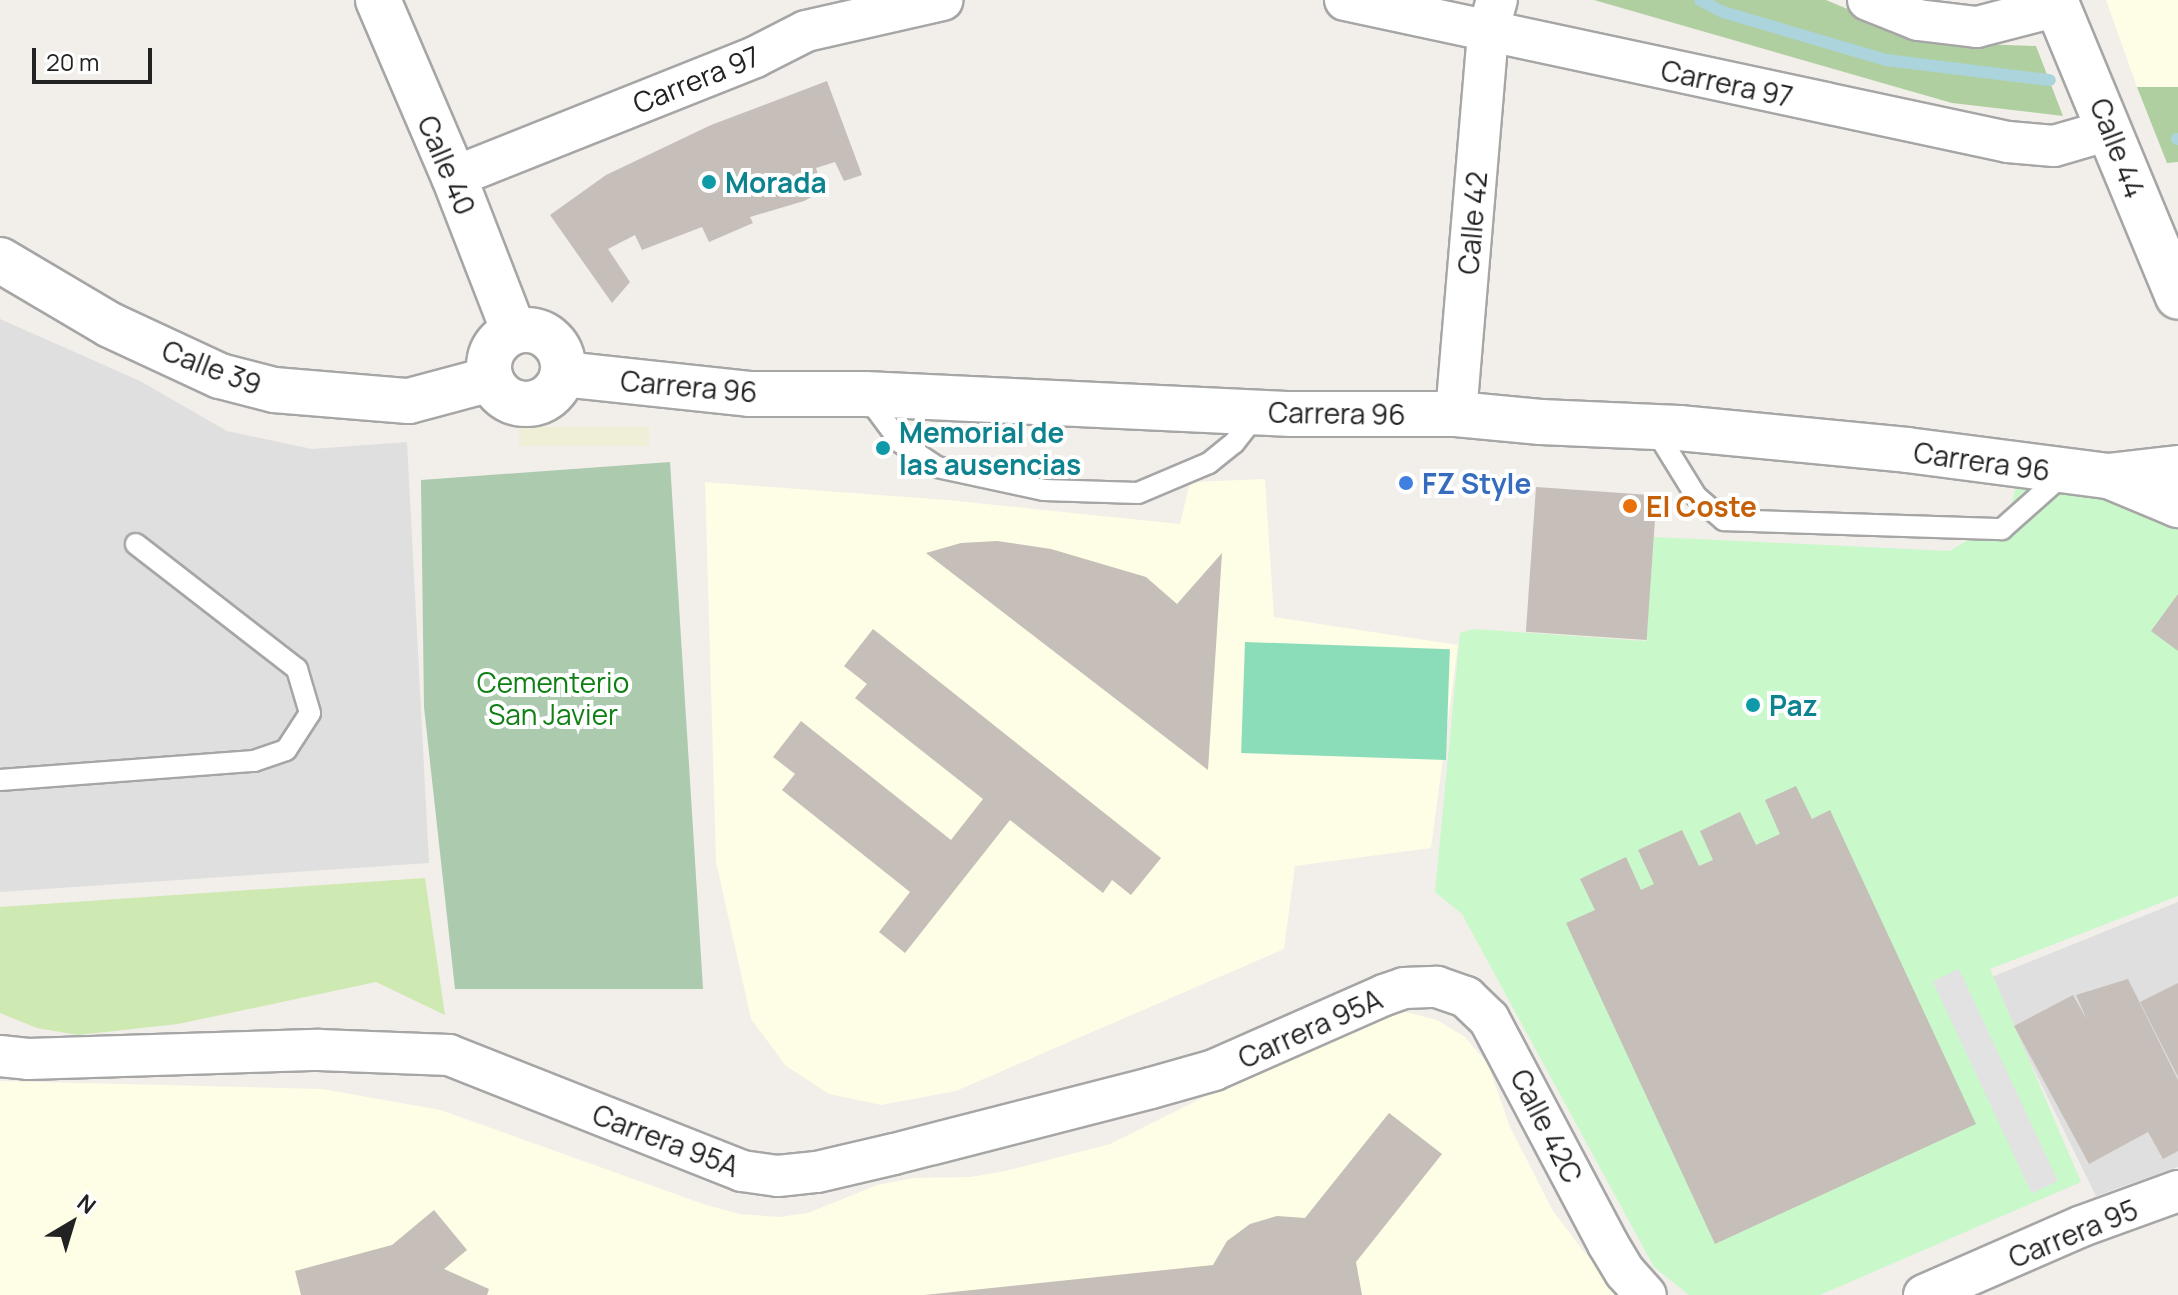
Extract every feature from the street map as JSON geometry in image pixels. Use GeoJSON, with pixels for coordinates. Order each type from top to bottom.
{"type":"FeatureCollection","features":[{"type":"Feature","properties":{"kind":"street","name":"Calle 40"},"geometry":{"type":"LineString","coordinates":[[378,0],[454,177],[514,332]]}},
{"type":"Feature","properties":{"kind":"street","name":"Carrera 97"},"geometry":{"type":"LineString","coordinates":[[454,177],[755,57],[800,16],[943,0]]}},
{"type":"Feature","properties":{"kind":"street","name":"Carrera 97"},"geometry":{"type":"LineString","coordinates":[[1345,0],[1492,16],[2008,142],[2054,146],[2109,130]]}},
{"type":"Feature","properties":{"kind":"street"},"geometry":{"type":"LineString","coordinates":[[1868,0],[1918,20],[1977,27],[2057,3]]}},
{"type":"Feature","properties":{"kind":"street","name":"Calle 44"},"geometry":{"type":"LineString","coordinates":[[2057,3],[2178,297]]}},
{"type":"Feature","properties":{"kind":"street","name":"Calle 42"},"geometry":{"type":"LineString","coordinates":[[1456,414],[1492,16]]}},
{"type":"Feature","properties":{"kind":"street","name":"Calle 39"},"geometry":{"type":"LineString","coordinates":[[0,260],[110,325],[220,376],[274,390],[409,401],[491,379]]}},
{"type":"Feature","properties":{"kind":"street"},"geometry":{"type":"LineString","coordinates":[[529,330],[545,334],[563,358],[563,374],[558,388],[547,398],[533,404],[507,399],[491,379],[492,353],[500,340],[514,332],[529,330]]}},
{"type":"Feature","properties":{"kind":"street","name":"Carrera 96"},"geometry":{"type":"LineString","coordinates":[[563,374],[749,394],[865,394],[1258,412],[1456,414],[1653,427],[1907,450],[2065,473],[2108,476],[2178,468]]}},
{"type":"Feature","properties":{"kind":"street","name":"Carrera 96"},"geometry":{"type":"LineString","coordinates":[[2108,476],[2178,505]]}},
{"type":"Feature","properties":{"kind":"street","name":"Carrera 95A"},"geometry":{"type":"LineString","coordinates":[[0,1056],[28,1059],[319,1050],[449,1055],[742,1171],[778,1176],[817,1172],[894,1154],[1214,1070],[1404,988],[1423,985],[1456,992]]}},
{"type":"Feature","properties":{"kind":"street","name":"Calle 42C"},"geometry":{"type":"LineString","coordinates":[[1456,992],[1478,1007],[1501,1038],[1635,1284]]}},
{"type":"Feature","properties":{"kind":"street","name":"Carrera 95"},"geometry":{"type":"LineString","coordinates":[[1924,1295],[2082,1226],[2178,1191]]}},
{"type":"Feature","properties":{"kind":"lane"},"geometry":{"type":"LineString","coordinates":[[865,394],[901,443],[937,467],[1044,490],[1138,493],[1209,463],[1234,443],[1258,412]]}},
{"type":"Feature","properties":{"kind":"lane"},"geometry":{"type":"LineString","coordinates":[[1653,427],[1696,496],[1724,520],[2002,529],[2065,473]]}},
{"type":"Feature","properties":{"kind":"lane"},"geometry":{"type":"LineString","coordinates":[[0,780],[254,761],[286,750],[310,713],[297,669],[136,544]]}},
{"type":"Feature","properties":{"kind":"shaded area"},"geometry":{"type":"Polygon","coordinates":[[[2106,0],[2178,0],[2178,87],[2137,87],[2106,0]]]}},
{"type":"Feature","properties":{"kind":"shaded area"},"geometry":{"type":"Polygon","coordinates":[[[0,319],[140,381],[227,431],[312,449],[407,442],[429,863],[0,892],[0,319]]]}},
{"type":"Feature","properties":{"kind":"shaded area"},"geometry":{"type":"Polygon","coordinates":[[[519,427],[649,427],[649,446],[519,446],[519,427]]]}},
{"type":"Feature","properties":{"kind":"shaded area"},"geometry":{"type":"Polygon","coordinates":[[[1265,479],[1274,617],[1458,645],[1431,848],[1295,866],[1284,949],[956,1091],[881,1105],[829,1094],[786,1066],[751,1019],[716,862],[705,482],[947,500],[1180,524],[1190,482],[1265,479]]]}},
{"type":"Feature","properties":{"kind":"shaded area"},"geometry":{"type":"Polygon","coordinates":[[[2178,902],[2178,1167],[2096,1196],[1989,978],[2178,902]]]}},
{"type":"Feature","properties":{"kind":"shaded area"},"geometry":{"type":"Polygon","coordinates":[[[1959,969],[2058,1181],[2032,1193],[1933,981],[1959,969]]]}},
{"type":"Feature","properties":{"kind":"shaded area"},"geometry":{"type":"Polygon","coordinates":[[[1406,1012],[1437,1020],[1465,1037],[1488,1064],[1510,1127],[1553,1211],[1584,1252],[1631,1295],[0,1295],[0,1081],[322,1089],[441,1110],[706,1205],[740,1214],[779,1217],[808,1213],[877,1185],[913,1178],[970,1177],[1005,1171],[1110,1144],[1357,1020],[1377,1014],[1406,1012]]]}},
{"type":"Feature","properties":{"kind":"green space"},"geometry":{"type":"Polygon","coordinates":[[[1594,0],[1826,0],[1857,13],[1980,44],[2036,46],[2063,116],[1952,103],[1594,0]]]}},
{"type":"Feature","properties":{"kind":"green space"},"geometry":{"type":"Polygon","coordinates":[[[2137,87],[2178,87],[2178,162],[2167,163],[2137,87]]]}},
{"type":"Feature","properties":{"kind":"green space","name":"Cementerio San Javier"},"geometry":{"type":"Polygon","coordinates":[[[670,462],[703,989],[455,989],[424,707],[421,480],[670,462]]]}},
{"type":"Feature","properties":{"kind":"green space"},"geometry":{"type":"Polygon","coordinates":[[[2018,478],[2165,507],[2178,515],[2178,896],[1990,969],[2081,1182],[1820,1295],[1689,1295],[1654,1267],[1462,914],[1435,892],[1460,633],[1474,629],[1646,641],[1654,537],[1950,551],[2009,514],[2018,478]]]}},
{"type":"Feature","properties":{"kind":"green space"},"geometry":{"type":"Polygon","coordinates":[[[1245,642],[1450,649],[1446,760],[1241,753],[1245,642]]]}},
{"type":"Feature","properties":{"kind":"green space"},"geometry":{"type":"Polygon","coordinates":[[[425,878],[445,1015],[376,982],[178,1024],[78,1035],[37,1028],[0,1013],[0,907],[425,878]]]}},
{"type":"Feature","properties":{"kind":"building"},"geometry":{"type":"Polygon","coordinates":[[[827,81],[862,175],[844,181],[835,162],[816,168],[823,191],[804,201],[750,217],[753,223],[709,242],[702,227],[642,250],[635,235],[608,249],[630,282],[612,303],[550,215],[606,175],[711,125],[827,81]]]}},
{"type":"Feature","properties":{"kind":"building"},"geometry":{"type":"Polygon","coordinates":[[[1536,487],[1657,495],[1647,640],[1526,632],[1536,487]]]}},
{"type":"Feature","properties":{"kind":"building"},"geometry":{"type":"Polygon","coordinates":[[[997,541],[1051,549],[1146,577],[1177,604],[1222,553],[1208,770],[926,553],[961,543],[997,541]]]}},
{"type":"Feature","properties":{"kind":"building"},"geometry":{"type":"Polygon","coordinates":[[[2178,594],[2178,651],[2151,631],[2178,594]]]}},
{"type":"Feature","properties":{"kind":"building"},"geometry":{"type":"Polygon","coordinates":[[[873,629],[1161,858],[1131,895],[1112,880],[1103,893],[1010,820],[905,953],[879,932],[910,892],[782,790],[795,774],[773,757],[801,721],[951,840],[983,799],[855,698],[867,684],[844,666],[873,629]]]}},
{"type":"Feature","properties":{"kind":"building"},"geometry":{"type":"Polygon","coordinates":[[[1796,786],[1812,819],[1830,810],[1976,1124],[1715,1244],[1566,923],[1595,910],[1580,879],[1626,857],[1641,890],[1654,884],[1638,850],[1682,830],[1699,866],[1713,860],[1700,831],[1740,812],[1756,845],[1780,834],[1765,800],[1796,786]]]}},
{"type":"Feature","properties":{"kind":"building"},"geometry":{"type":"Polygon","coordinates":[[[2128,979],[2178,1080],[2178,1151],[2163,1159],[2148,1132],[2089,1164],[2014,1026],[2073,995],[2087,1020],[2076,995],[2128,979]]]}},
{"type":"Feature","properties":{"kind":"building"},"geometry":{"type":"Polygon","coordinates":[[[2178,983],[2178,1077],[2140,1002],[2178,983]]]}},
{"type":"Feature","properties":{"kind":"building"},"geometry":{"type":"Polygon","coordinates":[[[1389,1113],[1442,1154],[1356,1262],[1362,1295],[924,1295],[1213,1265],[1227,1241],[1250,1224],[1277,1216],[1305,1218],[1389,1113]]]}},
{"type":"Feature","properties":{"kind":"building"},"geometry":{"type":"Polygon","coordinates":[[[434,1210],[467,1250],[444,1269],[489,1289],[487,1295],[301,1295],[295,1271],[392,1245],[434,1210]]]}},
{"type":"Feature","properties":{"kind":"waterway"},"geometry":{"type":"LineString","coordinates":[[1700,0],[1723,12],[1886,60],[2050,80]]}},
{"type":"Feature","properties":{"kind":"place","name":"Morada"},"geometry":{"type":"Point","coordinates":[709,182]}},
{"type":"Feature","properties":{"kind":"place","name":"Memorial de las ausencias"},"geometry":{"type":"Point","coordinates":[883,448]}},
{"type":"Feature","properties":{"kind":"place","name":"FZ Style"},"geometry":{"type":"Point","coordinates":[1406,483]}},
{"type":"Feature","properties":{"kind":"place","name":"El Coste"},"geometry":{"type":"Point","coordinates":[1630,506]}},
{"type":"Feature","properties":{"kind":"place","name":"Paz"},"geometry":{"type":"Point","coordinates":[1753,705]}}]}
